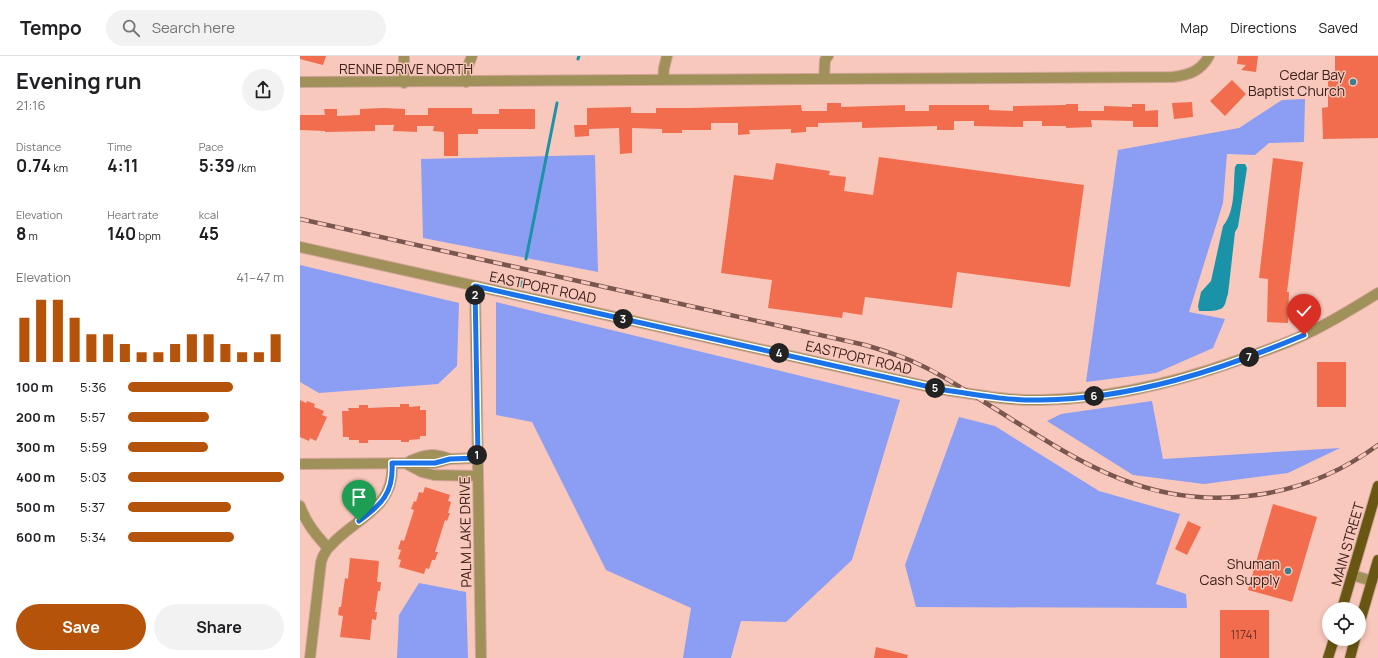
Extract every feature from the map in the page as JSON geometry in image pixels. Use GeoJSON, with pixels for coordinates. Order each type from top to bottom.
{"type":"FeatureCollection","features":[{"type":"Feature","properties":{"kind":"main road","name":"MAIN STREET"},"geometry":{"type":"LineString","coordinates":[[1344,602],[1378,486]]}},
{"type":"Feature","properties":{"kind":"main road"},"geometry":{"type":"LineString","coordinates":[[1366,602],[1378,560]]}},
{"type":"Feature","properties":{"kind":"main road"},"geometry":{"type":"LineString","coordinates":[[1328,658],[1332,646]]}},
{"type":"Feature","properties":{"kind":"main road"},"geometry":{"type":"LineString","coordinates":[[1350,658],[1353,646]]}},
{"type":"Feature","properties":{"kind":"street"},"geometry":{"type":"LineString","coordinates":[[404,56],[404,82]]}},
{"type":"Feature","properties":{"kind":"street"},"geometry":{"type":"LineString","coordinates":[[466,82],[468,66],[472,56]]}},
{"type":"Feature","properties":{"kind":"street"},"geometry":{"type":"LineString","coordinates":[[663,80],[667,56]]}},
{"type":"Feature","properties":{"kind":"street"},"geometry":{"type":"LineString","coordinates":[[824,79],[825,60],[828,56]]}},
{"type":"Feature","properties":{"kind":"street","name":"RENNE DRIVE NORTH"},"geometry":{"type":"LineString","coordinates":[[300,82],[1173,77],[1196,71],[1206,60]]}},
{"type":"Feature","properties":{"kind":"street","name":"EASTPORT ROAD"},"geometry":{"type":"LineString","coordinates":[[300,247],[939,389],[1013,400],[1071,399],[1133,390],[1169,382],[1209,370],[1304,335],[1351,310],[1378,293]]}},
{"type":"Feature","properties":{"kind":"street","name":"PALM LAKE DRIVE"},"geometry":{"type":"LineString","coordinates":[[475,286],[481,658]]}},
{"type":"Feature","properties":{"kind":"street"},"geometry":{"type":"LineString","coordinates":[[300,464],[405,463],[423,455],[437,455],[450,459],[478,458]]}},
{"type":"Feature","properties":{"kind":"street"},"geometry":{"type":"LineString","coordinates":[[310,658],[321,562],[328,548],[346,530],[378,507],[391,482],[392,463]]}},
{"type":"Feature","properties":{"kind":"street"},"geometry":{"type":"LineString","coordinates":[[405,463],[422,472],[434,475],[478,476]]}},
{"type":"Feature","properties":{"kind":"street"},"geometry":{"type":"LineString","coordinates":[[300,506],[303,515],[312,530],[328,548]]}},
{"type":"Feature","properties":{"kind":"street"},"geometry":{"type":"LineString","coordinates":[[1352,575],[1372,581]]}},
{"type":"Feature","properties":{"kind":"shaded area"},"geometry":{"type":"Polygon","coordinates":[[[1305,99],[1304,142],[1269,143],[1255,155],[1227,154],[1223,203],[1189,312],[1225,319],[1213,348],[1156,373],[1086,382],[1118,150],[1239,128],[1282,100],[1305,99]]]}},
{"type":"Feature","properties":{"kind":"shaded area"},"geometry":{"type":"Polygon","coordinates":[[[595,155],[598,272],[423,238],[421,159],[595,155]]]}},
{"type":"Feature","properties":{"kind":"shaded area"},"geometry":{"type":"Polygon","coordinates":[[[1237,164],[1245,164],[1247,168],[1238,227],[1235,232],[1228,294],[1225,305],[1222,308],[1213,311],[1199,311],[1198,306],[1201,292],[1211,281],[1223,226],[1230,213],[1233,198],[1235,167],[1237,164]]]}},
{"type":"Feature","properties":{"kind":"shaded area"},"geometry":{"type":"Polygon","coordinates":[[[300,265],[459,303],[457,366],[438,384],[319,393],[300,382],[300,265]]]}},
{"type":"Feature","properties":{"kind":"shaded area"},"geometry":{"type":"Polygon","coordinates":[[[496,302],[900,400],[852,560],[786,622],[741,621],[731,658],[683,658],[691,608],[606,570],[532,422],[496,415],[496,302]]]}},
{"type":"Feature","properties":{"kind":"shaded area"},"geometry":{"type":"Polygon","coordinates":[[[1152,401],[1163,459],[1340,448],[1288,473],[1204,484],[1133,475],[1047,421],[1061,414],[1152,401]]]}},
{"type":"Feature","properties":{"kind":"shaded area"},"geometry":{"type":"Polygon","coordinates":[[[959,417],[995,426],[1099,491],[1180,514],[1156,584],[1186,594],[1187,608],[916,607],[905,565],[959,417]]]}},
{"type":"Feature","properties":{"kind":"shaded area"},"geometry":{"type":"Polygon","coordinates":[[[419,583],[466,592],[468,658],[397,658],[399,615],[419,583]]]}},
{"type":"Feature","properties":{"kind":"building"},"geometry":{"type":"Polygon","coordinates":[[[300,56],[326,56],[323,65],[300,59],[300,56]]]}},
{"type":"Feature","properties":{"kind":"building"},"geometry":{"type":"Polygon","coordinates":[[[1238,56],[1258,56],[1256,72],[1241,70],[1246,65],[1237,64],[1238,56]]]}},
{"type":"Feature","properties":{"kind":"building"},"geometry":{"type":"Polygon","coordinates":[[[1335,56],[1378,56],[1378,138],[1323,139],[1322,108],[1328,107],[1328,73],[1335,73],[1335,56]]]}},
{"type":"Feature","properties":{"kind":"building"},"geometry":{"type":"Polygon","coordinates":[[[1232,80],[1246,94],[1225,116],[1210,101],[1232,80]]]}},
{"type":"Feature","properties":{"kind":"building"},"geometry":{"type":"Polygon","coordinates":[[[1192,102],[1193,117],[1174,119],[1172,103],[1192,102]]]}},
{"type":"Feature","properties":{"kind":"building"},"geometry":{"type":"Polygon","coordinates":[[[827,103],[841,103],[841,107],[905,105],[905,111],[929,111],[929,105],[989,105],[989,110],[1013,111],[1013,106],[1078,104],[1078,111],[1104,111],[1104,106],[1132,107],[1132,104],[1145,104],[1145,111],[1158,110],[1158,127],[1133,127],[1133,121],[1091,120],[1092,127],[1066,128],[1066,126],[1042,126],[1042,121],[1023,121],[1023,127],[974,126],[974,121],[954,121],[954,130],[937,130],[937,126],[862,128],[862,122],[818,123],[818,127],[806,127],[806,132],[791,133],[791,129],[749,130],[750,134],[738,135],[738,123],[711,123],[711,130],[682,130],[682,133],[662,133],[662,129],[632,128],[632,153],[620,154],[619,128],[589,129],[589,136],[575,137],[574,125],[587,125],[587,108],[631,107],[631,113],[656,113],[656,108],[801,105],[802,111],[827,111],[827,103]]]}},
{"type":"Feature","properties":{"kind":"building"},"geometry":{"type":"Polygon","coordinates":[[[384,108],[405,109],[405,115],[428,115],[428,108],[472,108],[472,114],[499,114],[499,109],[535,109],[535,129],[478,129],[478,134],[458,134],[458,156],[444,156],[444,132],[433,131],[434,126],[417,126],[417,132],[393,131],[394,125],[375,125],[375,131],[325,132],[300,130],[300,115],[325,115],[324,109],[337,109],[337,116],[360,115],[360,109],[384,108]]]}},
{"type":"Feature","properties":{"kind":"building"},"geometry":{"type":"Polygon","coordinates":[[[879,157],[1084,185],[1070,287],[957,272],[952,308],[865,297],[862,315],[843,312],[842,318],[768,308],[772,280],[721,273],[734,175],[773,180],[776,163],[830,171],[829,175],[846,177],[844,191],[873,195],[879,157]]]}},
{"type":"Feature","properties":{"kind":"building"},"geometry":{"type":"Polygon","coordinates":[[[1273,158],[1303,162],[1287,292],[1289,292],[1288,323],[1267,322],[1268,279],[1259,278],[1273,158]]]}},
{"type":"Feature","properties":{"kind":"building"},"geometry":{"type":"Polygon","coordinates":[[[1317,362],[1346,362],[1346,407],[1317,407],[1317,362]]]}},
{"type":"Feature","properties":{"kind":"building"},"geometry":{"type":"Polygon","coordinates":[[[300,400],[306,403],[307,401],[315,404],[314,407],[324,411],[322,415],[327,417],[316,441],[310,438],[309,441],[300,437],[300,400]]]}},
{"type":"Feature","properties":{"kind":"building"},"geometry":{"type":"Polygon","coordinates":[[[400,404],[409,404],[409,407],[420,406],[420,410],[426,410],[426,436],[420,436],[420,439],[409,440],[409,442],[401,442],[401,440],[368,440],[368,443],[359,443],[359,440],[349,440],[349,437],[343,437],[342,411],[349,411],[348,408],[359,408],[359,405],[368,405],[368,408],[400,407],[400,404]]]}},
{"type":"Feature","properties":{"kind":"building"},"geometry":{"type":"Polygon","coordinates":[[[425,487],[450,495],[448,501],[451,502],[448,513],[450,513],[447,521],[445,520],[435,552],[438,552],[435,560],[432,560],[429,569],[426,568],[424,574],[399,567],[401,560],[398,559],[401,550],[398,549],[401,540],[404,541],[414,510],[411,509],[414,501],[416,502],[419,492],[423,493],[425,487]]]}},
{"type":"Feature","properties":{"kind":"building"},"geometry":{"type":"Polygon","coordinates":[[[1273,504],[1317,517],[1292,602],[1248,590],[1273,504]]]}},
{"type":"Feature","properties":{"kind":"building"},"geometry":{"type":"Polygon","coordinates":[[[1188,521],[1201,527],[1187,555],[1175,549],[1188,521]]]}},
{"type":"Feature","properties":{"kind":"building"},"geometry":{"type":"Polygon","coordinates":[[[350,558],[379,561],[377,582],[381,582],[380,591],[378,591],[375,612],[377,612],[376,620],[372,619],[370,640],[340,637],[343,616],[338,615],[339,607],[341,607],[345,578],[348,579],[350,558]]]}},
{"type":"Feature","properties":{"kind":"building"},"geometry":{"type":"Polygon","coordinates":[[[1220,610],[1269,610],[1269,658],[1220,658],[1220,610]]]}},
{"type":"Feature","properties":{"kind":"building"},"geometry":{"type":"Polygon","coordinates":[[[876,647],[908,655],[907,658],[874,658],[876,647]]]}},
{"type":"Feature","properties":{"kind":"waterway"},"geometry":{"type":"LineString","coordinates":[[526,259],[557,103]]}},
{"type":"Feature","properties":{"kind":"waterway"},"geometry":{"type":"LineString","coordinates":[[522,286],[523,278]]}},
{"type":"Feature","properties":{"kind":"railway"},"geometry":{"type":"LineString","coordinates":[[300,219],[865,345],[897,355],[925,367],[941,376],[1075,458],[1139,486],[1173,494],[1209,498],[1248,496],[1283,490],[1333,472],[1378,445]]}},
{"type":"Feature","properties":{"kind":"place","name":"Cedar Bay Baptist Church"},"geometry":{"type":"Point","coordinates":[1353,82]}},
{"type":"Feature","properties":{"kind":"place","name":"Shuman Cash Supply"},"geometry":{"type":"Point","coordinates":[1288,571]}},
{"type":"Feature","properties":{"kind":"route"},"geometry":{"type":"LineString","coordinates":[[359,521],[378,507],[386,494],[391,482],[392,463],[435,463],[450,459],[478,458],[475,286],[939,389],[1013,400],[1071,399],[1133,390],[1169,382],[1254,355],[1304,335]]}}]}
